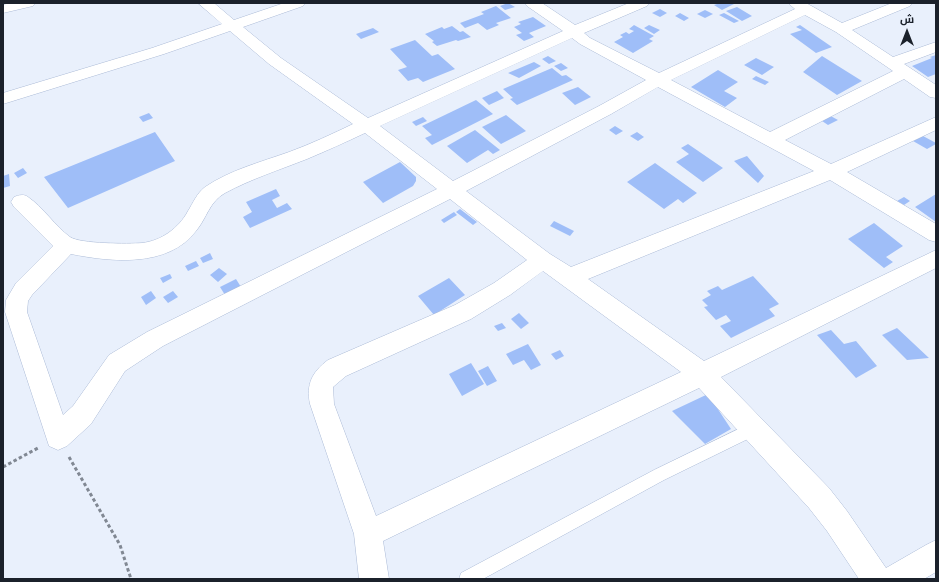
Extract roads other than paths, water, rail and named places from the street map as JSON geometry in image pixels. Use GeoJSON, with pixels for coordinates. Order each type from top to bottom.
{"type":"FeatureCollection","features":[{"type":"Feature","properties":{"kind":"street"},"geometry":{"type":"LineString","coordinates":[[3,9],[28,3]]}},
{"type":"Feature","properties":{"kind":"street"},"geometry":{"type":"LineString","coordinates":[[205,3],[275,61],[366,125],[543,260],[570,277],[702,374],[819,498],[876,579]]}},
{"type":"Feature","properties":{"kind":"street"},"geometry":{"type":"LineString","coordinates":[[3,99],[98,71],[298,3]]}},
{"type":"Feature","properties":{"kind":"street"},"geometry":{"type":"LineString","coordinates":[[532,3],[585,41],[656,81],[831,172],[936,234]]}},
{"type":"Feature","properties":{"kind":"street"},"geometry":{"type":"LineString","coordinates":[[21,202],[66,246],[133,252],[148,251],[166,246],[183,234],[194,220],[203,200],[217,189],[268,166],[326,144],[573,31],[642,3]]}},
{"type":"Feature","properties":{"kind":"street"},"geometry":{"type":"LineString","coordinates":[[841,29],[906,3]]}},
{"type":"Feature","properties":{"kind":"street"},"geometry":{"type":"LineString","coordinates":[[66,246],[24,289],[17,300],[16,312],[58,437],[82,415],[102,387],[111,370],[123,357],[155,339],[452,190],[598,114],[656,81],[801,6],[841,29],[936,93]]}},
{"type":"Feature","properties":{"kind":"street"},"geometry":{"type":"LineString","coordinates":[[770,139],[936,47]]}},
{"type":"Feature","properties":{"kind":"street"},"geometry":{"type":"LineString","coordinates":[[570,277],[831,172],[936,123]]}},
{"type":"Feature","properties":{"kind":"street"},"geometry":{"type":"LineString","coordinates":[[368,534],[702,374],[936,258]]}},
{"type":"Feature","properties":{"kind":"street"},"geometry":{"type":"LineString","coordinates":[[374,579],[368,534],[322,404],[319,390],[320,384],[328,374],[337,368],[463,312],[502,289],[543,260]]}},
{"type":"Feature","properties":{"kind":"street"},"geometry":{"type":"LineString","coordinates":[[896,579],[936,555]]}},
{"type":"Feature","properties":{"kind":"lane"},"geometry":{"type":"LineString","coordinates":[[467,579],[659,475],[753,429]]}}]}
